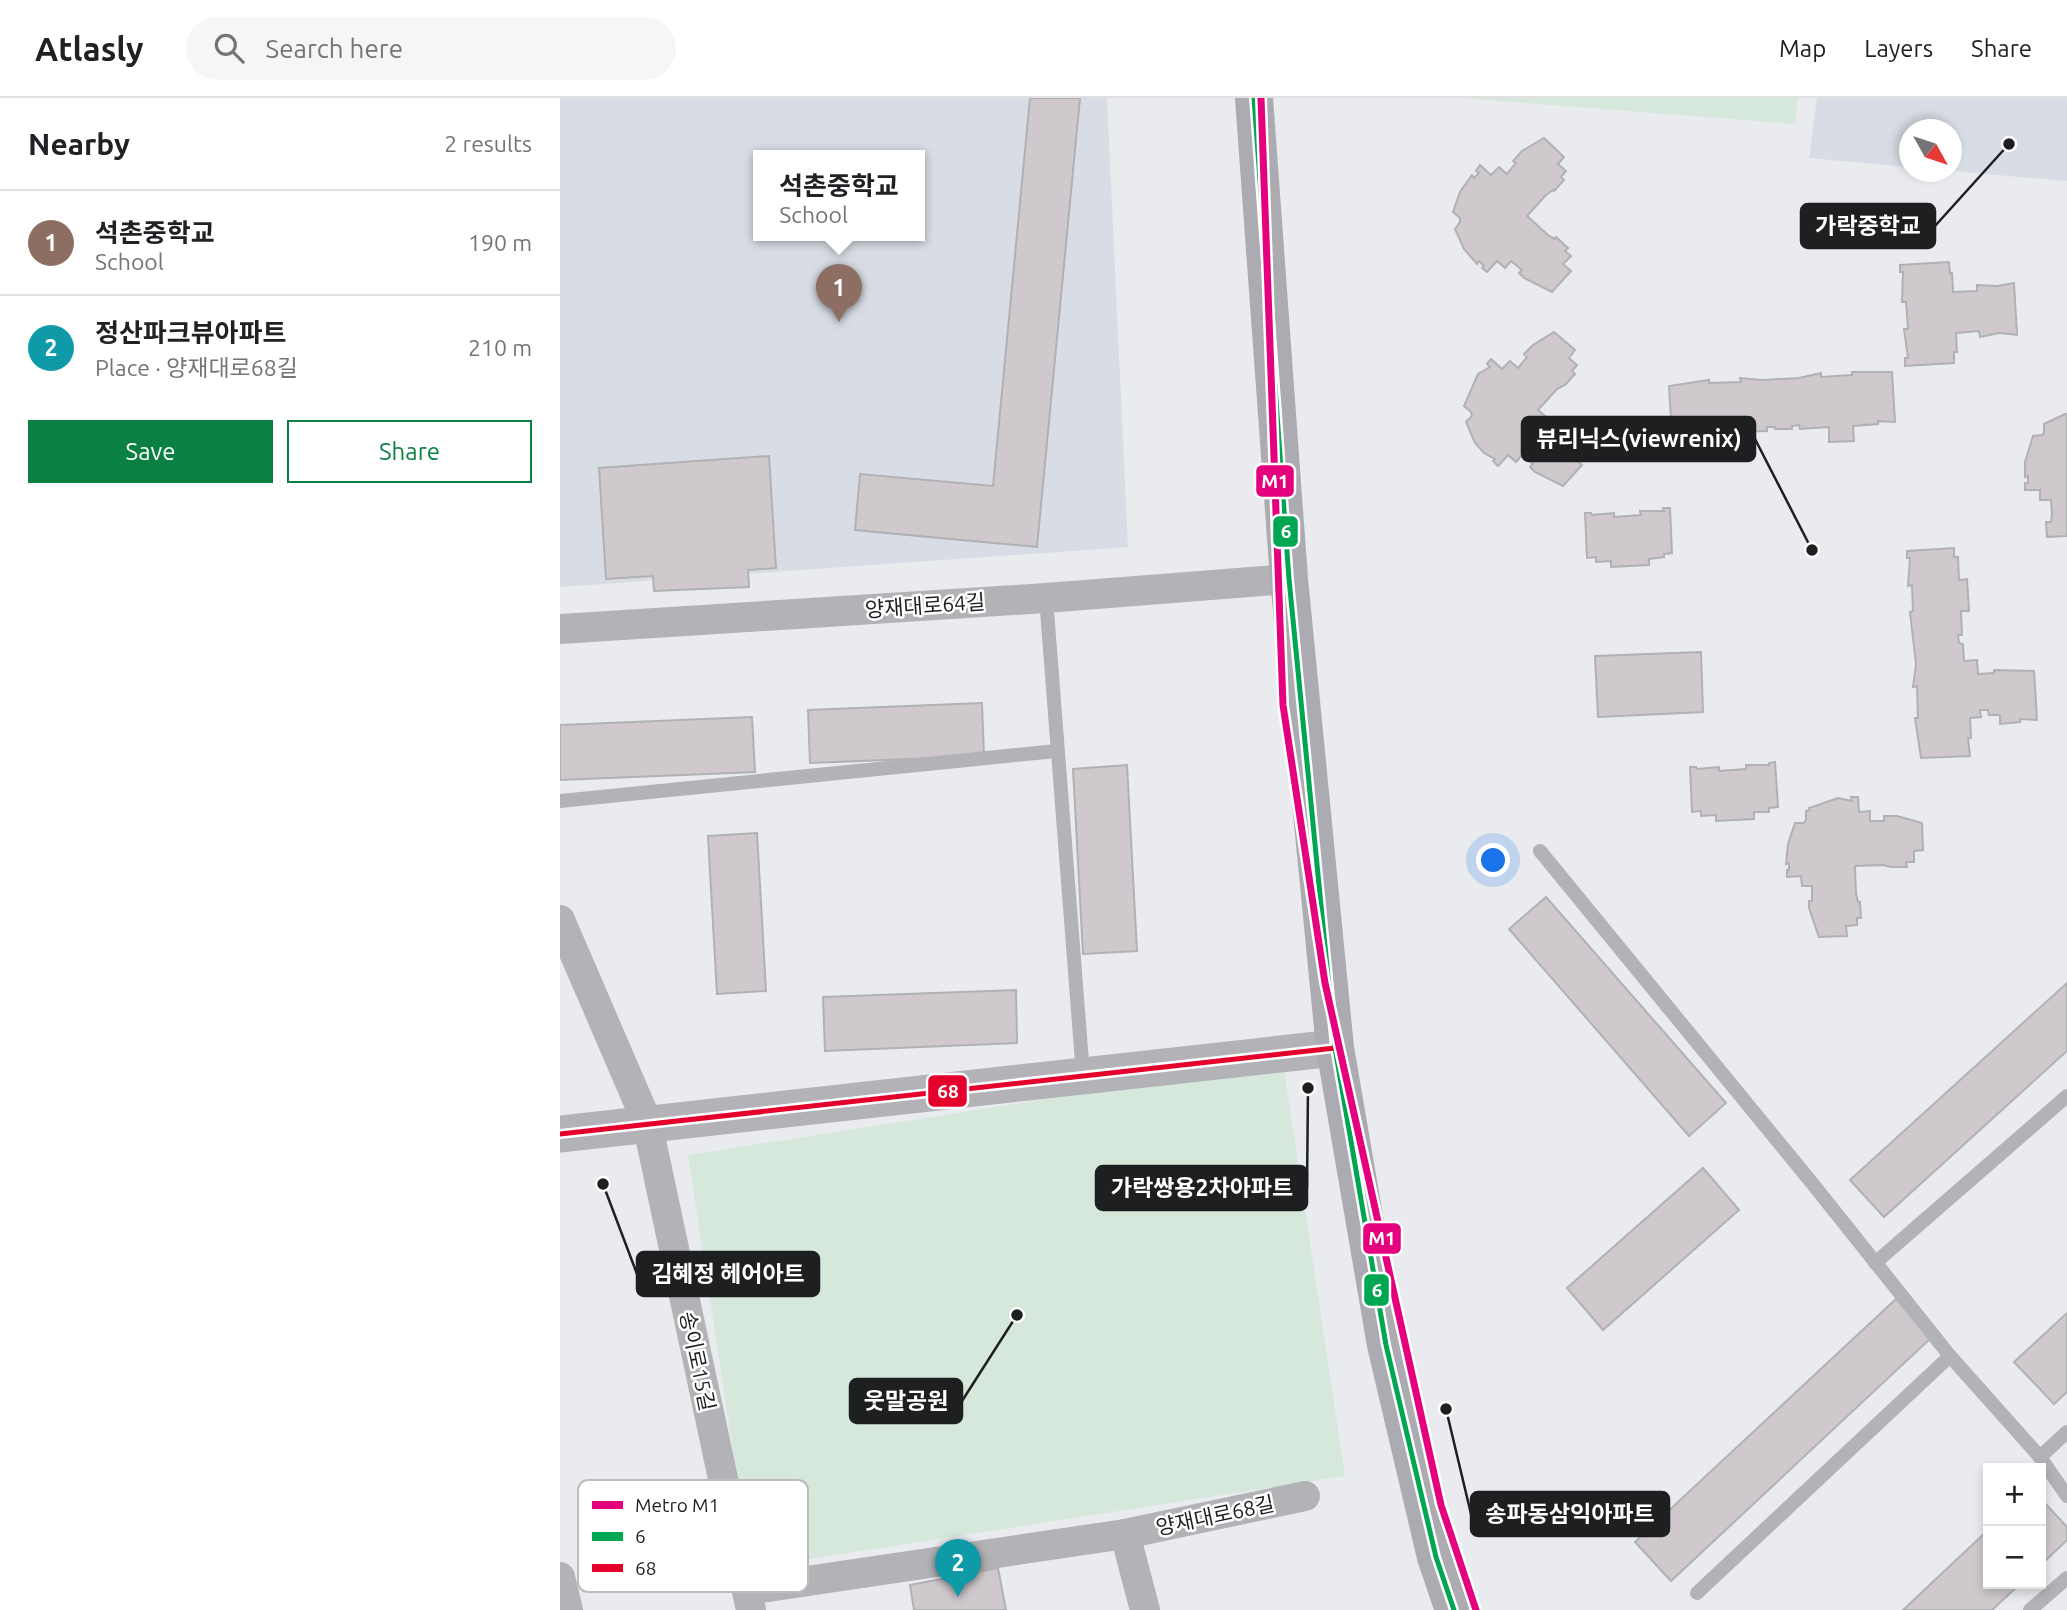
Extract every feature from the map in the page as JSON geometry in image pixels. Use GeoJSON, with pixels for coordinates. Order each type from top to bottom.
{"type":"FeatureCollection","features":[{"type":"Feature","properties":{"kind":"main road"},"geometry":{"type":"LineString","coordinates":[[1254,98],[1289,579],[1335,1048],[1386,1345],[1436,1557],[1454,1610]]}},
{"type":"Feature","properties":{"kind":"main road"},"geometry":{"type":"LineString","coordinates":[[1436,1557],[1441,1610]]}},
{"type":"Feature","properties":{"kind":"street","name":"양재대로64길"},"geometry":{"type":"LineString","coordinates":[[560,629],[1045,598],[1289,579]]}},
{"type":"Feature","properties":{"kind":"street","name":"송이로15길"},"geometry":{"type":"LineString","coordinates":[[560,920],[648,1122],[724,1480]]}},
{"type":"Feature","properties":{"kind":"street"},"geometry":{"type":"LineString","coordinates":[[560,1134],[648,1122],[1335,1048]]}},
{"type":"Feature","properties":{"kind":"street","name":"양재대로68길"},"geometry":{"type":"LineString","coordinates":[[808,1590],[1125,1534],[1305,1496]]}},
{"type":"Feature","properties":{"kind":"street","name":"양재대로68길"},"geometry":{"type":"LineString","coordinates":[[1125,1534],[1145,1610]]}},
{"type":"Feature","properties":{"kind":"street"},"geometry":{"type":"LineString","coordinates":[[560,1577],[568,1610]]}},
{"type":"Feature","properties":{"kind":"street","name":"양재대로68길"},"geometry":{"type":"LineString","coordinates":[[749,1600],[795,1592]]}},
{"type":"Feature","properties":{"kind":"lane"},"geometry":{"type":"LineString","coordinates":[[1045,598],[1083,1076]]}},
{"type":"Feature","properties":{"kind":"lane"},"geometry":{"type":"LineString","coordinates":[[560,801],[1056,751]]}},
{"type":"Feature","properties":{"kind":"lane"},"geometry":{"type":"LineString","coordinates":[[1539,851],[1950,1356],[2040,1457],[2067,1496]]}},
{"type":"Feature","properties":{"kind":"lane"},"geometry":{"type":"LineString","coordinates":[[1875,1263],[2067,1096]]}},
{"type":"Feature","properties":{"kind":"lane"},"geometry":{"type":"LineString","coordinates":[[1697,1593],[1950,1356]]}},
{"type":"Feature","properties":{"kind":"lane"},"geometry":{"type":"LineString","coordinates":[[2040,1457],[2067,1432]]}},
{"type":"Feature","properties":{"kind":"lane"},"geometry":{"type":"LineString","coordinates":[[2030,1610],[2065,1581]]}},
{"type":"Feature","properties":{"kind":"shaded area"},"geometry":{"type":"Polygon","coordinates":[[[560,98],[1107,98],[1128,547],[560,587],[560,98]]]}},
{"type":"Feature","properties":{"kind":"shaded area"},"geometry":{"type":"Polygon","coordinates":[[[1817,98],[2067,98],[2067,181],[1962,172],[1962,119],[1899,119],[1899,166],[1809,158],[1817,98]]]}},
{"type":"Feature","properties":{"kind":"green space"},"geometry":{"type":"Polygon","coordinates":[[[1461,98],[1798,98],[1795,124],[1461,98]]]}},
{"type":"Feature","properties":{"kind":"green space"},"geometry":{"type":"Polygon","coordinates":[[[1283,1062],[1345,1476],[808,1559],[808,1480],[738,1480],[688,1155],[1283,1062]]]}},
{"type":"Feature","properties":{"kind":"building"},"geometry":{"type":"Polygon","coordinates":[[[1030,98],[1080,98],[1037,547],[855,530],[860,474],[993,486],[1030,98]]]}},
{"type":"Feature","properties":{"kind":"building"},"geometry":{"type":"Polygon","coordinates":[[[1544,138],[1564,157],[1558,164],[1566,171],[1561,177],[1564,180],[1527,216],[1548,235],[1555,239],[1556,237],[1568,248],[1565,251],[1571,256],[1563,264],[1571,271],[1552,292],[1524,278],[1519,273],[1522,270],[1511,261],[1505,268],[1497,261],[1487,272],[1479,261],[1477,264],[1464,249],[1455,229],[1460,218],[1453,212],[1460,192],[1472,175],[1474,178],[1479,173],[1476,171],[1480,165],[1491,175],[1499,167],[1507,174],[1522,151],[1544,138]]]}},
{"type":"Feature","properties":{"kind":"building"},"geometry":{"type":"Polygon","coordinates":[[[1949,262],[1953,292],[1977,291],[1977,285],[2014,283],[2017,335],[1999,333],[1980,337],[1979,331],[1956,333],[1957,352],[1954,352],[1954,363],[1905,366],[1905,358],[1908,358],[1904,329],[1908,329],[1906,302],[1902,302],[1903,272],[1900,272],[1900,265],[1949,262]]]}},
{"type":"Feature","properties":{"kind":"building"},"geometry":{"type":"Polygon","coordinates":[[[1554,332],[1575,350],[1569,358],[1577,365],[1572,371],[1575,374],[1538,410],[1566,433],[1568,431],[1579,442],[1577,445],[1582,450],[1574,458],[1582,465],[1563,486],[1535,472],[1530,467],[1533,464],[1522,455],[1516,462],[1508,455],[1498,466],[1493,461],[1495,459],[1484,453],[1475,443],[1466,422],[1472,416],[1471,412],[1464,406],[1478,374],[1490,367],[1487,364],[1491,359],[1502,369],[1510,361],[1518,368],[1527,357],[1524,354],[1533,345],[1554,332]]]}},
{"type":"Feature","properties":{"kind":"building"},"geometry":{"type":"Polygon","coordinates":[[[1852,372],[1892,372],[1895,422],[1878,421],[1878,424],[1853,426],[1854,441],[1829,442],[1829,427],[1800,429],[1799,425],[1792,426],[1792,429],[1767,427],[1767,431],[1738,432],[1739,448],[1715,449],[1714,434],[1689,435],[1689,432],[1672,436],[1669,386],[1709,380],[1709,383],[1741,382],[1740,378],[1799,378],[1821,373],[1821,377],[1852,375],[1852,372]]]}},
{"type":"Feature","properties":{"kind":"building"},"geometry":{"type":"Polygon","coordinates":[[[2065,414],[2067,536],[2047,537],[2046,522],[2051,522],[2052,515],[2051,500],[2040,500],[2040,490],[2025,490],[2028,476],[2025,477],[2025,462],[2033,436],[2042,435],[2044,424],[2065,414]]]}},
{"type":"Feature","properties":{"kind":"building"},"geometry":{"type":"Polygon","coordinates":[[[769,456],[776,568],[748,570],[749,587],[654,591],[653,576],[606,579],[599,468],[769,456]]]}},
{"type":"Feature","properties":{"kind":"building"},"geometry":{"type":"Polygon","coordinates":[[[1663,508],[1670,508],[1672,553],[1649,559],[1649,565],[1611,567],[1611,561],[1596,562],[1596,557],[1587,558],[1585,513],[1614,513],[1614,517],[1641,515],[1640,511],[1664,511],[1663,508]]]}},
{"type":"Feature","properties":{"kind":"building"},"geometry":{"type":"Polygon","coordinates":[[[1954,548],[1954,557],[1958,557],[1959,580],[1967,579],[1969,611],[1961,611],[1962,635],[1958,635],[1959,643],[1963,644],[1964,661],[1977,660],[1978,674],[1994,673],[1994,670],[2034,671],[2037,720],[2020,719],[2020,722],[2000,724],[2000,715],[1989,715],[1988,710],[1980,710],[1981,717],[1970,718],[1970,756],[1921,758],[1915,718],[1918,718],[1917,686],[1913,687],[1916,664],[1910,612],[1913,611],[1912,585],[1908,586],[1910,558],[1907,558],[1907,551],[1954,548]]]}},
{"type":"Feature","properties":{"kind":"building"},"geometry":{"type":"Polygon","coordinates":[[[1701,652],[1703,712],[1598,717],[1595,656],[1701,652]]]}},
{"type":"Feature","properties":{"kind":"building"},"geometry":{"type":"Polygon","coordinates":[[[982,703],[984,756],[810,763],[808,710],[982,703]]]}},
{"type":"Feature","properties":{"kind":"building"},"geometry":{"type":"Polygon","coordinates":[[[752,717],[755,772],[560,780],[560,725],[752,717]]]}},
{"type":"Feature","properties":{"kind":"building"},"geometry":{"type":"Polygon","coordinates":[[[1775,762],[1778,807],[1769,808],[1769,812],[1754,812],[1754,819],[1716,821],[1716,815],[1701,816],[1701,811],[1692,812],[1690,767],[1719,767],[1719,771],[1746,769],[1746,765],[1769,765],[1775,762]]]}},
{"type":"Feature","properties":{"kind":"building"},"geometry":{"type":"Polygon","coordinates":[[[1127,765],[1137,951],[1083,954],[1073,769],[1127,765]]]}},
{"type":"Feature","properties":{"kind":"building"},"geometry":{"type":"Polygon","coordinates":[[[1851,797],[1858,797],[1859,812],[1870,811],[1870,821],[1884,821],[1884,816],[1897,816],[1922,823],[1923,850],[1914,851],[1914,862],[1906,862],[1907,867],[1855,866],[1856,894],[1860,902],[1861,918],[1857,918],[1857,925],[1846,926],[1847,936],[1819,937],[1809,908],[1812,886],[1802,886],[1801,876],[1787,877],[1788,844],[1795,823],[1804,823],[1809,808],[1838,798],[1852,801],[1851,797]]]}},
{"type":"Feature","properties":{"kind":"building"},"geometry":{"type":"Polygon","coordinates":[[[757,833],[766,991],[717,994],[708,836],[757,833]]]}},
{"type":"Feature","properties":{"kind":"building"},"geometry":{"type":"Polygon","coordinates":[[[1546,897],[1726,1103],[1689,1136],[1509,929],[1546,897]]]}},
{"type":"Feature","properties":{"kind":"building"},"geometry":{"type":"Polygon","coordinates":[[[2067,983],[2067,1051],[1884,1217],[1850,1180],[2067,983]]]}},
{"type":"Feature","properties":{"kind":"building"},"geometry":{"type":"Polygon","coordinates":[[[1016,990],[1017,1043],[825,1051],[823,997],[1016,990]]]}},
{"type":"Feature","properties":{"kind":"building"},"geometry":{"type":"Polygon","coordinates":[[[1703,1168],[1739,1210],[1603,1330],[1567,1288],[1703,1168]]]}},
{"type":"Feature","properties":{"kind":"building"},"geometry":{"type":"Polygon","coordinates":[[[1896,1299],[1931,1338],[1671,1581],[1635,1542],[1896,1299]]]}},
{"type":"Feature","properties":{"kind":"building"},"geometry":{"type":"Polygon","coordinates":[[[2067,1313],[2067,1392],[2054,1404],[2014,1362],[2067,1313]]]}},
{"type":"Feature","properties":{"kind":"building"},"geometry":{"type":"Polygon","coordinates":[[[2046,1504],[2067,1527],[2067,1540],[2046,1560],[2046,1504]]]}},
{"type":"Feature","properties":{"kind":"building"},"geometry":{"type":"Polygon","coordinates":[[[1983,1535],[1983,1589],[2015,1589],[1992,1610],[1903,1610],[1983,1535]]]}},
{"type":"Feature","properties":{"kind":"building"},"geometry":{"type":"Polygon","coordinates":[[[998,1568],[1006,1610],[914,1610],[910,1585],[998,1568]]]}},
{"type":"Feature","properties":{"kind":"metro line","name":"M1"},"geometry":{"type":"LineString","coordinates":[[1261,98],[1283,705],[1325,983],[1441,1505],[1476,1610]]}},
{"type":"Feature","properties":{"kind":"transit line","name":"6"},"geometry":{"type":"LineString","coordinates":[[1254,98],[1289,579],[1335,1048],[1386,1345],[1436,1557],[1454,1610]]}},
{"type":"Feature","properties":{"kind":"transit line","name":"68"},"geometry":{"type":"LineString","coordinates":[[560,1134],[1335,1048]]}},
{"type":"Feature","properties":{"kind":"place","name":"가락중학교"},"geometry":{"type":"Point","coordinates":[2009,144]}},
{"type":"Feature","properties":{"kind":"place","name":"석촌중학교"},"geometry":{"type":"Point","coordinates":[839,322]}},
{"type":"Feature","properties":{"kind":"place","name":"뷰리닉스(viewrenix)"},"geometry":{"type":"Point","coordinates":[1812,550]}},
{"type":"Feature","properties":{"kind":"place","name":"가락쌍용2차아파트"},"geometry":{"type":"Point","coordinates":[1308,1088]}},
{"type":"Feature","properties":{"kind":"place","name":"김혜정 헤어아트"},"geometry":{"type":"Point","coordinates":[603,1184]}},
{"type":"Feature","properties":{"kind":"place","name":"웃말공원"},"geometry":{"type":"Point","coordinates":[1017,1315]}},
{"type":"Feature","properties":{"kind":"place","name":"송파동삼익아파트"},"geometry":{"type":"Point","coordinates":[1446,1409]}},
{"type":"Feature","properties":{"kind":"place","name":"정산파크뷰아파트"},"geometry":{"type":"Point","coordinates":[958,1597]}}]}
